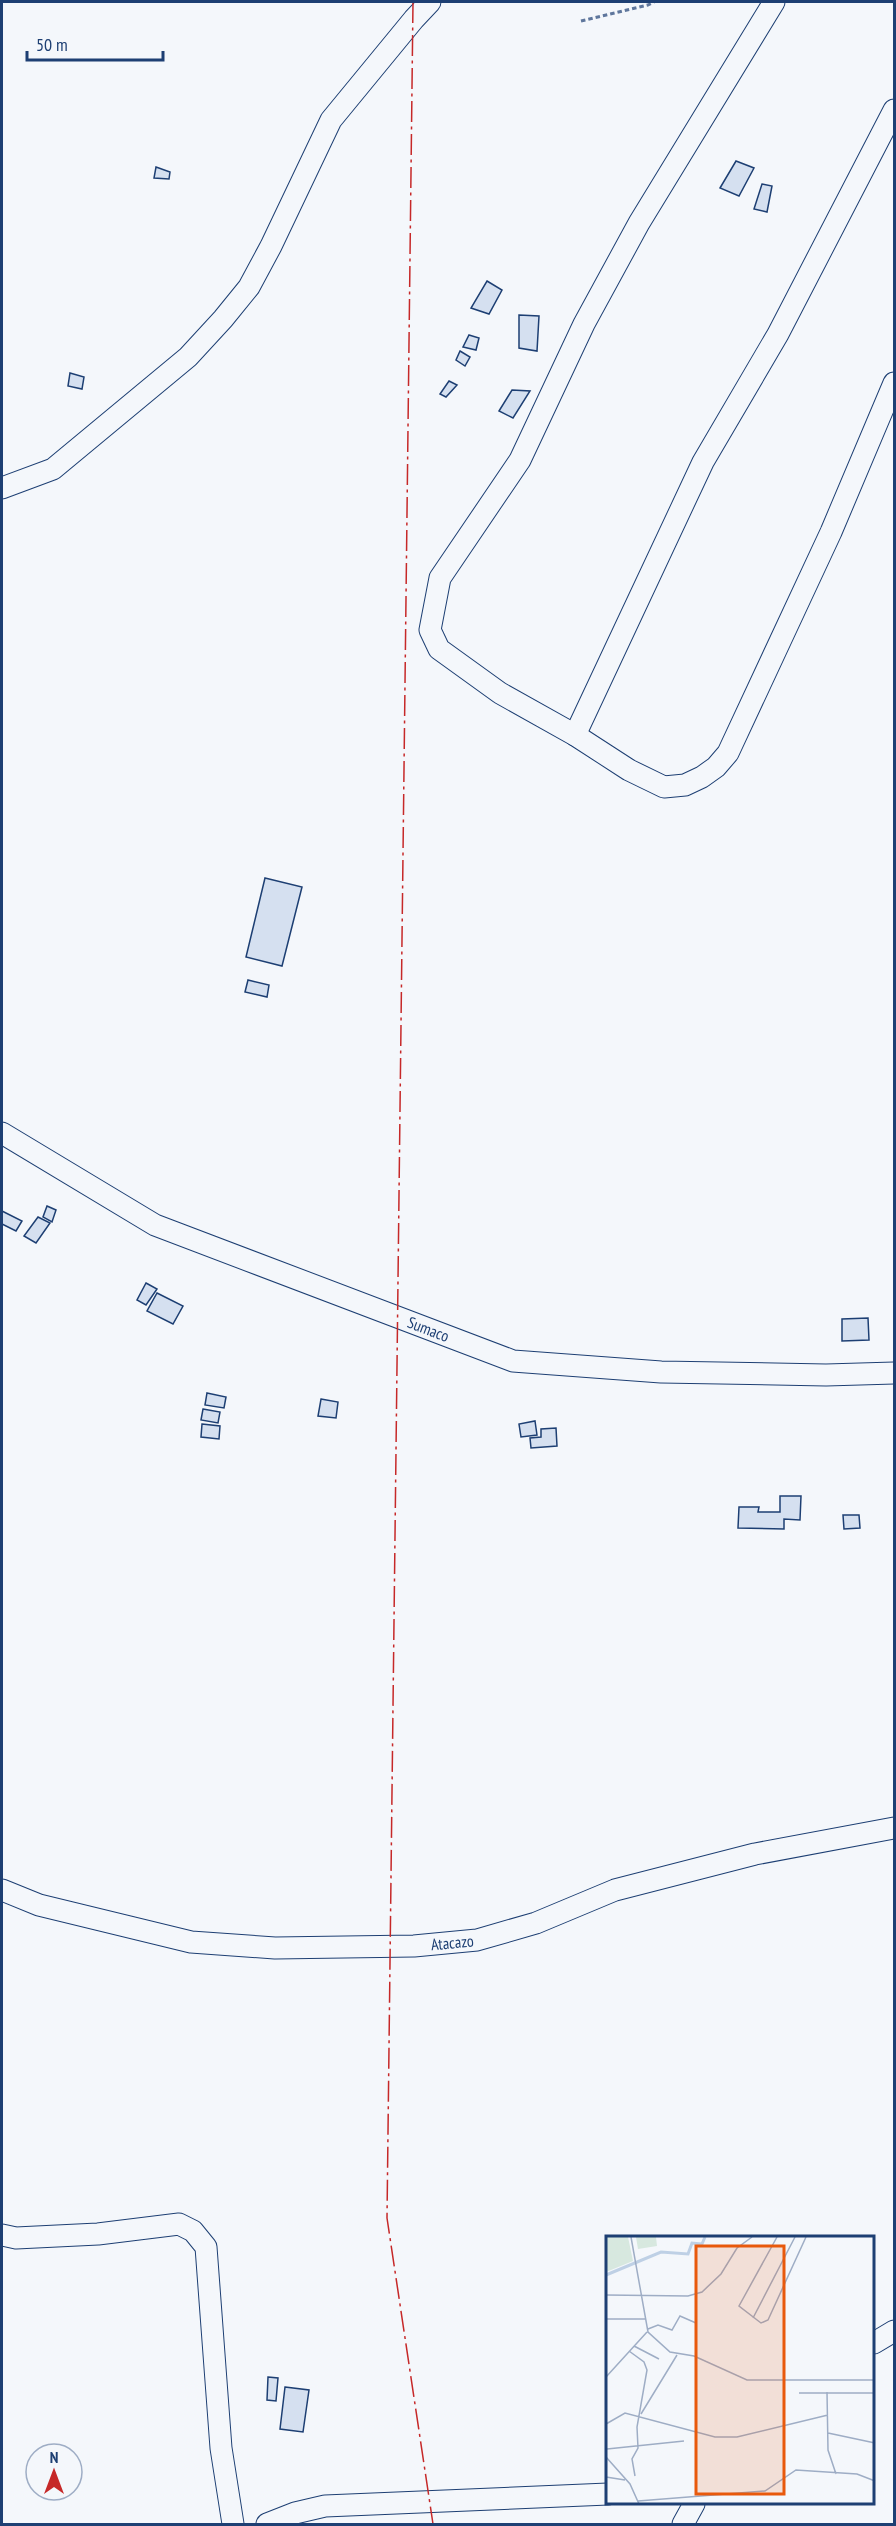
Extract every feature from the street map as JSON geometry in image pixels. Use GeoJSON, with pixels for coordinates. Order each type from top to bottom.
{"type":"FeatureCollection","features":[{"type":"Feature","properties":{"kind":"street"},"geometry":{"type":"LineString","coordinates":[[2,488],[53,469],[188,357],[223,318],[249,287],[331,120],[430,2]]}},
{"type":"Feature","properties":{"kind":"street"},"geometry":{"type":"LineString","coordinates":[[774,2],[639,223],[584,324],[519,460],[440,578],[430,630],[439,649],[500,693],[575,735],[629,770],[664,787],[685,785],[716,767],[728,753],[831,532],[894,382]]}},
{"type":"Feature","properties":{"kind":"street"},"geometry":{"type":"LineString","coordinates":[[575,735],[703,462],[778,334],[894,110]]}},
{"type":"Feature","properties":{"kind":"street","name":"Sumaco"},"geometry":{"type":"LineString","coordinates":[[2,1132],[154,1225],[513,1361],[661,1371],[826,1375],[894,1373]]}},
{"type":"Feature","properties":{"kind":"street","name":"Atacazo"},"geometry":{"type":"LineString","coordinates":[[2,1890],[39,1905],[191,1942],[275,1948],[414,1946],[477,1940],[536,1923],[615,1890],[754,1854],[894,1828]]}},
{"type":"Feature","properties":{"kind":"street"},"geometry":{"type":"LineString","coordinates":[[2,2235],[16,2238],[98,2234],[180,2224],[194,2231],[206,2247],[221,2448],[233,2524]]}},
{"type":"Feature","properties":{"kind":"street"},"geometry":{"type":"LineString","coordinates":[[875,2342],[894,2331]]}},
{"type":"Feature","properties":{"kind":"street"},"geometry":{"type":"LineString","coordinates":[[267,2524],[295,2513],[325,2506],[606,2493]]}},
{"type":"Feature","properties":{"kind":"street"},"geometry":{"type":"LineString","coordinates":[[683,2524],[693,2505]]}},
{"type":"Feature","properties":{"kind":"path"},"geometry":{"type":"LineString","coordinates":[[581,21],[654,2]]}},
{"type":"Feature","properties":{"kind":"building"},"geometry":{"type":"Polygon","coordinates":[[[736,161],[754,168],[739,196],[720,188],[736,161]]]}},
{"type":"Feature","properties":{"kind":"building"},"geometry":{"type":"Polygon","coordinates":[[[156,167],[170,172],[169,179],[154,178],[156,167]]]}},
{"type":"Feature","properties":{"kind":"building"},"geometry":{"type":"Polygon","coordinates":[[[762,184],[772,186],[767,212],[754,209],[762,184]]]}},
{"type":"Feature","properties":{"kind":"building"},"geometry":{"type":"Polygon","coordinates":[[[487,281],[502,290],[489,314],[471,308],[487,281]]]}},
{"type":"Feature","properties":{"kind":"building"},"geometry":{"type":"Polygon","coordinates":[[[519,315],[539,316],[537,351],[519,348],[519,315]]]}},
{"type":"Feature","properties":{"kind":"building"},"geometry":{"type":"Polygon","coordinates":[[[469,335],[479,338],[476,350],[463,347],[469,335]]]}},
{"type":"Feature","properties":{"kind":"building"},"geometry":{"type":"Polygon","coordinates":[[[460,351],[470,357],[465,366],[456,360],[460,351]]]}},
{"type":"Feature","properties":{"kind":"building"},"geometry":{"type":"Polygon","coordinates":[[[70,373],[84,377],[82,389],[68,386],[70,373]]]}},
{"type":"Feature","properties":{"kind":"building"},"geometry":{"type":"Polygon","coordinates":[[[449,381],[457,385],[446,397],[440,394],[449,381]]]}},
{"type":"Feature","properties":{"kind":"building"},"geometry":{"type":"Polygon","coordinates":[[[512,390],[530,391],[513,418],[499,411],[512,390]]]}},
{"type":"Feature","properties":{"kind":"building"},"geometry":{"type":"Polygon","coordinates":[[[265,878],[302,887],[282,966],[246,957],[265,878]]]}},
{"type":"Feature","properties":{"kind":"building"},"geometry":{"type":"Polygon","coordinates":[[[248,980],[269,985],[267,997],[245,992],[248,980]]]}},
{"type":"Feature","properties":{"kind":"building"},"geometry":{"type":"Polygon","coordinates":[[[47,1206],[56,1210],[52,1222],[43,1217],[47,1206]]]}},
{"type":"Feature","properties":{"kind":"building"},"geometry":{"type":"Polygon","coordinates":[[[2,1211],[22,1221],[16,1231],[2,1224],[2,1211]]]}},
{"type":"Feature","properties":{"kind":"building"},"geometry":{"type":"Polygon","coordinates":[[[38,1217],[50,1223],[36,1243],[24,1236],[38,1217]]]}},
{"type":"Feature","properties":{"kind":"building"},"geometry":{"type":"Polygon","coordinates":[[[146,1283],[157,1289],[146,1305],[137,1300],[146,1283]]]}},
{"type":"Feature","properties":{"kind":"building"},"geometry":{"type":"Polygon","coordinates":[[[157,1293],[183,1306],[173,1324],[147,1311],[157,1293]]]}},
{"type":"Feature","properties":{"kind":"building"},"geometry":{"type":"Polygon","coordinates":[[[868,1318],[869,1340],[842,1341],[842,1319],[868,1318]]]}},
{"type":"Feature","properties":{"kind":"building"},"geometry":{"type":"Polygon","coordinates":[[[207,1393],[226,1397],[224,1408],[205,1405],[207,1393]]]}},
{"type":"Feature","properties":{"kind":"building"},"geometry":{"type":"Polygon","coordinates":[[[321,1399],[338,1402],[336,1418],[318,1416],[321,1399]]]}},
{"type":"Feature","properties":{"kind":"building"},"geometry":{"type":"Polygon","coordinates":[[[203,1409],[220,1412],[218,1423],[201,1420],[203,1409]]]}},
{"type":"Feature","properties":{"kind":"building"},"geometry":{"type":"Polygon","coordinates":[[[535,1421],[537,1435],[521,1437],[519,1424],[535,1421]]]}},
{"type":"Feature","properties":{"kind":"building"},"geometry":{"type":"Polygon","coordinates":[[[202,1424],[220,1426],[219,1439],[201,1437],[202,1424]]]}},
{"type":"Feature","properties":{"kind":"building"},"geometry":{"type":"Polygon","coordinates":[[[556,1428],[557,1446],[531,1448],[530,1438],[541,1437],[541,1429],[556,1428]]]}},
{"type":"Feature","properties":{"kind":"building"},"geometry":{"type":"Polygon","coordinates":[[[780,1496],[801,1496],[800,1520],[784,1519],[784,1529],[738,1528],[739,1507],[759,1507],[758,1512],[780,1512],[780,1496]]]}},
{"type":"Feature","properties":{"kind":"building"},"geometry":{"type":"Polygon","coordinates":[[[843,1515],[859,1515],[860,1528],[844,1529],[843,1515]]]}},
{"type":"Feature","properties":{"kind":"building"},"geometry":{"type":"Polygon","coordinates":[[[268,2377],[278,2378],[276,2401],[267,2400],[268,2377]]]}},
{"type":"Feature","properties":{"kind":"building"},"geometry":{"type":"Polygon","coordinates":[[[285,2387],[309,2390],[303,2432],[280,2429],[285,2387]]]}},
{"type":"Feature","properties":{"kind":"power"},"geometry":{"type":"LineString","coordinates":[[413,2],[387,2218],[433,2524]]}}]}
